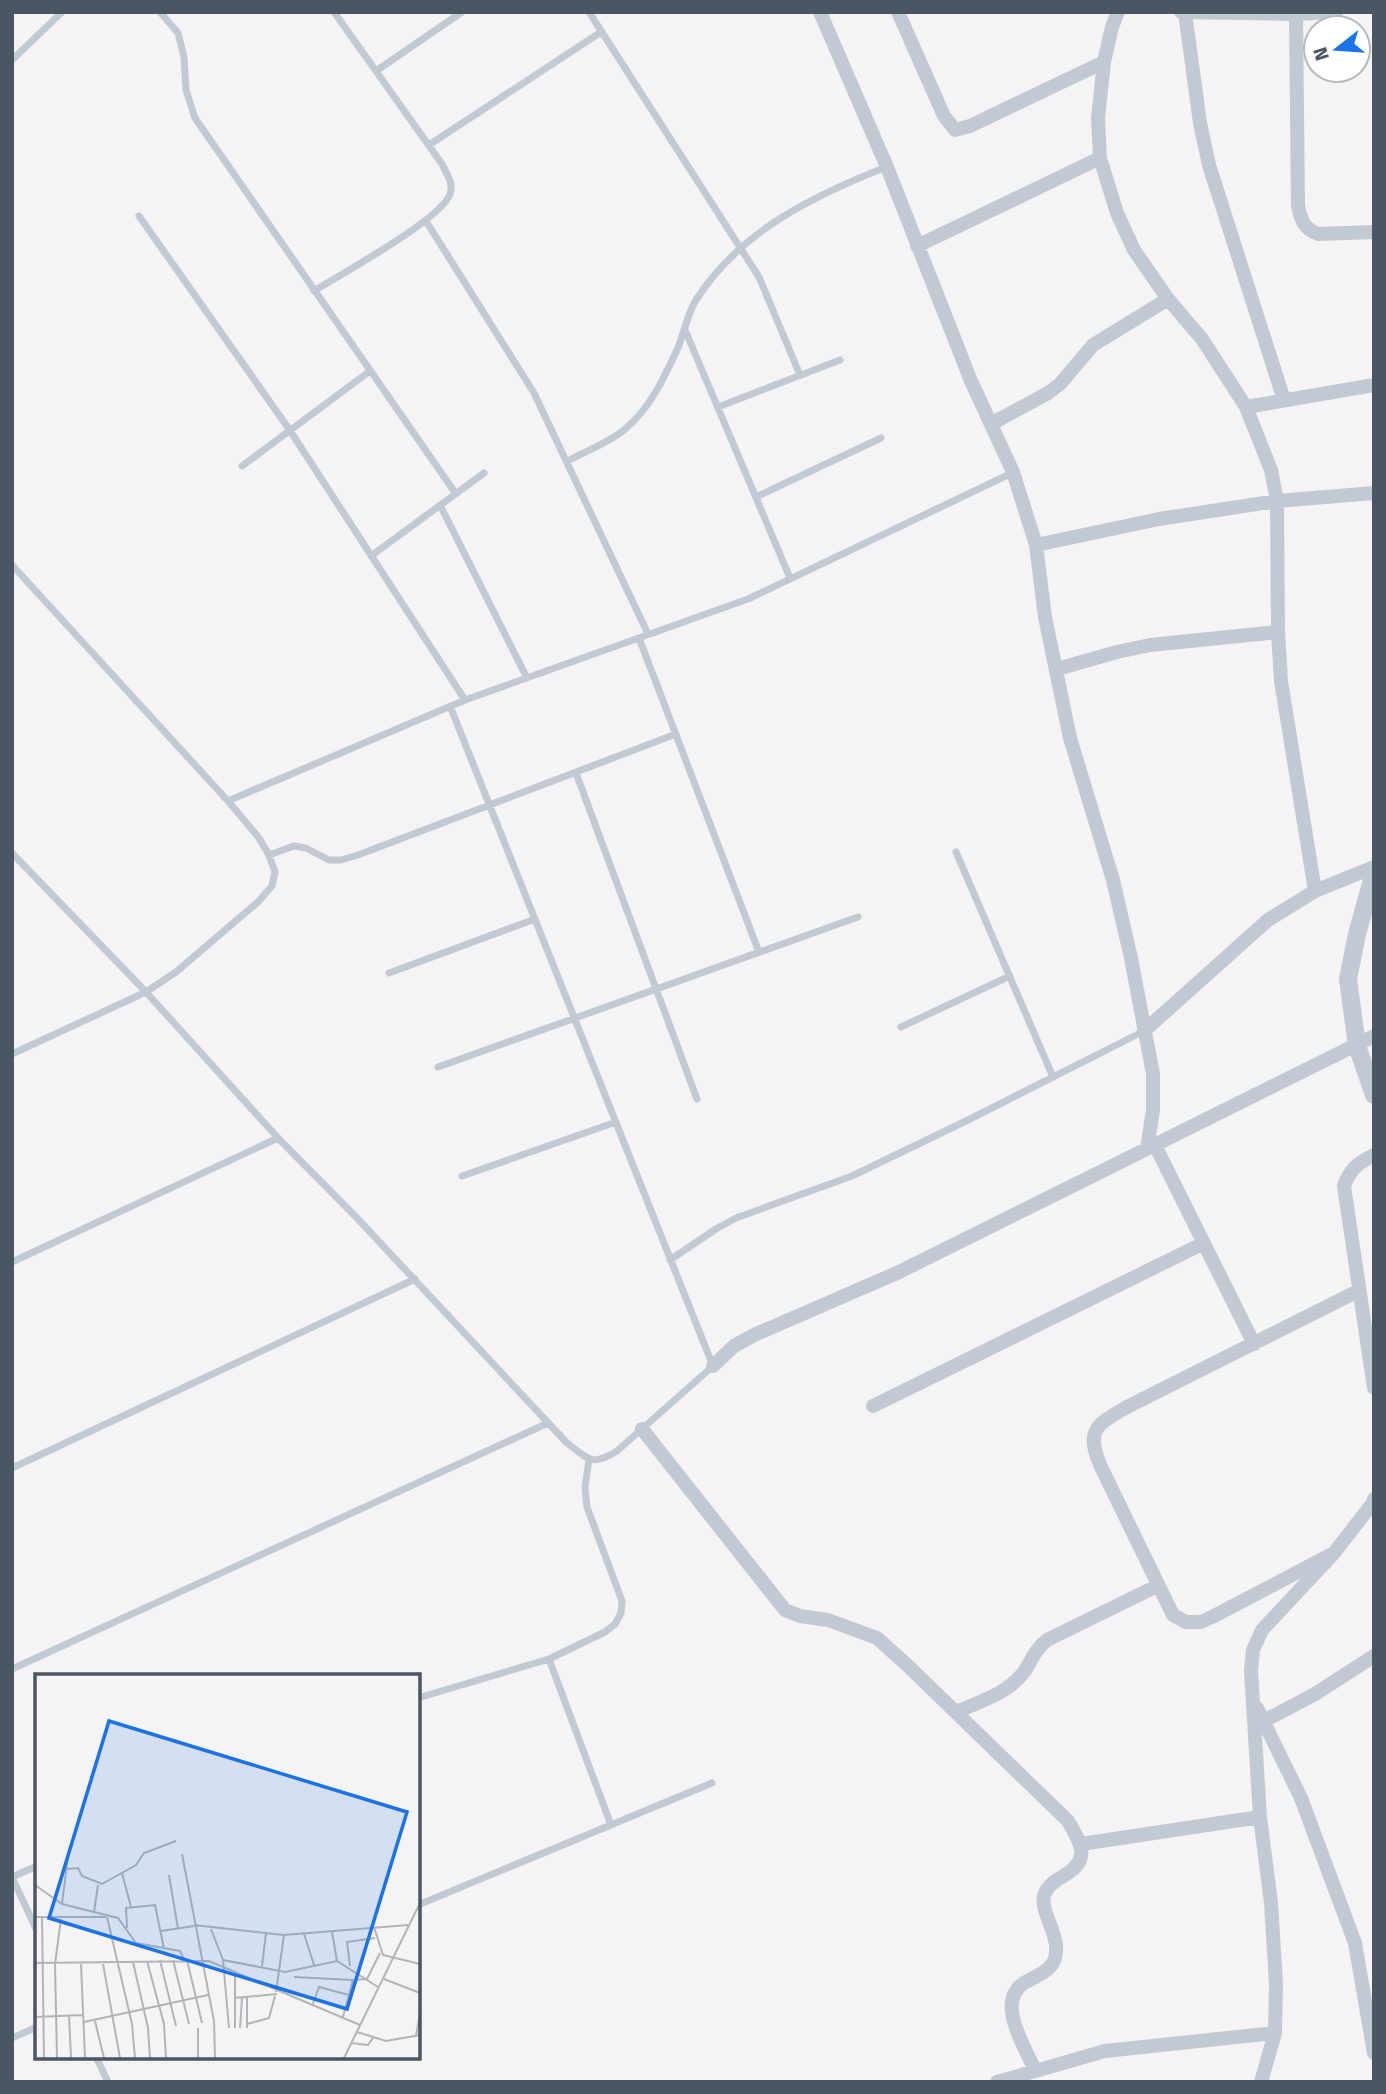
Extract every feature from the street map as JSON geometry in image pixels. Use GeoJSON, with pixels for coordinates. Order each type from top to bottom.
{"type":"FeatureCollection","features":[{"type":"Feature","properties":{"kind":"street"},"geometry":{"type":"LineString","coordinates":[[820,12],[887,167],[971,382],[1013,472],[1036,544],[1045,617],[1070,738],[1113,880],[1131,958],[1153,1086],[1151,1147],[1204,1243],[1254,1344]]}},
{"type":"Feature","properties":{"kind":"street"},"geometry":{"type":"LineString","coordinates":[[898,12],[944,116],[955,130],[985,119],[1104,62]]}},
{"type":"Feature","properties":{"kind":"street"},"geometry":{"type":"LineString","coordinates":[[1118,12],[1104,62],[1098,118],[1100,158],[1117,213],[1134,250],[1168,299],[1202,339],[1246,407],[1271,470],[1277,501],[1281,681],[1315,891]]}},
{"type":"Feature","properties":{"kind":"street"},"geometry":{"type":"LineString","coordinates":[[1284,401],[1209,165],[1183,13],[1336,12]]}},
{"type":"Feature","properties":{"kind":"street"},"geometry":{"type":"LineString","coordinates":[[1296,14],[1298,206],[1302,222],[1309,231],[1318,234],[1374,232]]}},
{"type":"Feature","properties":{"kind":"street"},"geometry":{"type":"LineString","coordinates":[[917,246],[1100,158]]}},
{"type":"Feature","properties":{"kind":"street"},"geometry":{"type":"LineString","coordinates":[[991,424],[1048,393],[1060,384],[1093,345],[1168,299]]}},
{"type":"Feature","properties":{"kind":"street"},"geometry":{"type":"LineString","coordinates":[[1246,407],[1374,385]]}},
{"type":"Feature","properties":{"kind":"street"},"geometry":{"type":"LineString","coordinates":[[1036,544],[1159,519],[1277,501],[1374,493]]}},
{"type":"Feature","properties":{"kind":"street"},"geometry":{"type":"LineString","coordinates":[[1057,669],[1150,645],[1278,632]]}},
{"type":"Feature","properties":{"kind":"street"},"geometry":{"type":"LineString","coordinates":[[1144,1031],[1268,920],[1315,891],[1374,867]]}},
{"type":"Feature","properties":{"kind":"street"},"geometry":{"type":"LineString","coordinates":[[1374,873],[1348,979],[1357,1045],[1374,1095]]}},
{"type":"Feature","properties":{"kind":"street"},"geometry":{"type":"LineString","coordinates":[[713,1367],[734,1346],[754,1335],[899,1272],[1374,1036]]}},
{"type":"Feature","properties":{"kind":"street"},"geometry":{"type":"LineString","coordinates":[[1374,1155],[1357,1164],[1343,1186],[1374,1388]]}},
{"type":"Feature","properties":{"kind":"street"},"geometry":{"type":"LineString","coordinates":[[873,1406],[1204,1243]]}},
{"type":"Feature","properties":{"kind":"street"},"geometry":{"type":"LineString","coordinates":[[1334,1553],[1201,1622],[1186,1622],[1173,1615],[1157,1586],[1101,1467],[1093,1448],[1093,1436],[1101,1423],[1358,1292]]}},
{"type":"Feature","properties":{"kind":"street"},"geometry":{"type":"LineString","coordinates":[[642,1429],[785,1610],[800,1616],[828,1620],[877,1638],[1068,1821],[1081,1844],[1082,1857],[1076,1868],[1054,1881],[1044,1894],[1044,1906],[1055,1937],[1054,1962],[1021,1984],[1011,2001],[1016,2028],[1035,2070]]}},
{"type":"Feature","properties":{"kind":"street"},"geometry":{"type":"LineString","coordinates":[[1261,2082],[1275,2034],[1276,1984],[1260,1817],[1251,1671],[1253,1650],[1262,1630],[1334,1553],[1374,1499]]}},
{"type":"Feature","properties":{"kind":"street"},"geometry":{"type":"LineString","coordinates":[[956,1712],[1014,1682],[1024,1672],[1038,1647],[1047,1640],[1157,1586]]}},
{"type":"Feature","properties":{"kind":"street"},"geometry":{"type":"LineString","coordinates":[[1264,1721],[1315,1695],[1374,1656]]}},
{"type":"Feature","properties":{"kind":"street"},"geometry":{"type":"LineString","coordinates":[[1254,1702],[1301,1798],[1355,1942],[1371,2013],[1374,2053]]}},
{"type":"Feature","properties":{"kind":"street"},"geometry":{"type":"LineString","coordinates":[[1081,1844],[1260,1817]]}},
{"type":"Feature","properties":{"kind":"street"},"geometry":{"type":"LineString","coordinates":[[997,2082],[1105,2051],[1275,2034]]}},
{"type":"Feature","properties":{"kind":"lane"},"geometry":{"type":"LineString","coordinates":[[12,60],[62,12]]}},
{"type":"Feature","properties":{"kind":"lane"},"geometry":{"type":"LineString","coordinates":[[160,12],[178,33],[184,57],[186,90],[195,118],[456,494]]}},
{"type":"Feature","properties":{"kind":"lane"},"geometry":{"type":"LineString","coordinates":[[314,291],[426,221],[450,197],[452,185],[442,164],[334,12]]}},
{"type":"Feature","properties":{"kind":"lane"},"geometry":{"type":"LineString","coordinates":[[376,71],[462,12]]}},
{"type":"Feature","properties":{"kind":"lane"},"geometry":{"type":"LineString","coordinates":[[589,12],[741,247],[768,297],[800,375]]}},
{"type":"Feature","properties":{"kind":"lane"},"geometry":{"type":"LineString","coordinates":[[429,145],[601,32]]}},
{"type":"Feature","properties":{"kind":"lane"},"geometry":{"type":"LineString","coordinates":[[568,461],[624,430],[644,409],[665,376],[694,303],[709,281],[741,247],[800,205],[887,167]]}},
{"type":"Feature","properties":{"kind":"lane"},"geometry":{"type":"LineString","coordinates":[[139,216],[289,429],[465,700]]}},
{"type":"Feature","properties":{"kind":"lane"},"geometry":{"type":"LineString","coordinates":[[426,221],[534,393],[648,634]]}},
{"type":"Feature","properties":{"kind":"lane"},"geometry":{"type":"LineString","coordinates":[[685,330],[790,578]]}},
{"type":"Feature","properties":{"kind":"lane"},"geometry":{"type":"LineString","coordinates":[[718,407],[840,360]]}},
{"type":"Feature","properties":{"kind":"lane"},"geometry":{"type":"LineString","coordinates":[[242,466],[370,371]]}},
{"type":"Feature","properties":{"kind":"lane"},"geometry":{"type":"LineString","coordinates":[[756,497],[881,438]]}},
{"type":"Feature","properties":{"kind":"lane"},"geometry":{"type":"LineString","coordinates":[[228,801],[465,700],[748,598],[1013,472]]}},
{"type":"Feature","properties":{"kind":"lane"},"geometry":{"type":"LineString","coordinates":[[371,556],[484,473]]}},
{"type":"Feature","properties":{"kind":"lane"},"geometry":{"type":"LineString","coordinates":[[440,505],[527,678]]}},
{"type":"Feature","properties":{"kind":"lane"},"geometry":{"type":"LineString","coordinates":[[12,565],[228,801],[259,838],[275,872],[272,886],[258,902],[176,972],[146,992],[12,1054]]}},
{"type":"Feature","properties":{"kind":"lane"},"geometry":{"type":"LineString","coordinates":[[639,638],[759,952]]}},
{"type":"Feature","properties":{"kind":"lane"},"geometry":{"type":"LineString","coordinates":[[12,853],[146,992],[278,1138],[415,1279],[567,1443],[589,1459],[602,1460],[617,1451],[713,1367],[450,706]]}},
{"type":"Feature","properties":{"kind":"lane"},"geometry":{"type":"LineString","coordinates":[[269,855],[294,846],[306,848],[329,860],[341,860],[676,734]]}},
{"type":"Feature","properties":{"kind":"lane"},"geometry":{"type":"LineString","coordinates":[[576,773],[697,1099]]}},
{"type":"Feature","properties":{"kind":"lane"},"geometry":{"type":"LineString","coordinates":[[957,852],[1053,1077]]}},
{"type":"Feature","properties":{"kind":"lane"},"geometry":{"type":"LineString","coordinates":[[439,1067],[858,917]]}},
{"type":"Feature","properties":{"kind":"lane"},"geometry":{"type":"LineString","coordinates":[[389,973],[535,919]]}},
{"type":"Feature","properties":{"kind":"lane"},"geometry":{"type":"LineString","coordinates":[[901,1027],[1010,976]]}},
{"type":"Feature","properties":{"kind":"lane"},"geometry":{"type":"LineString","coordinates":[[670,1260],[736,1218],[852,1176],[1144,1031]]}},
{"type":"Feature","properties":{"kind":"lane"},"geometry":{"type":"LineString","coordinates":[[462,1176],[616,1122]]}},
{"type":"Feature","properties":{"kind":"lane"},"geometry":{"type":"LineString","coordinates":[[12,1262],[278,1138]]}},
{"type":"Feature","properties":{"kind":"lane"},"geometry":{"type":"LineString","coordinates":[[12,1468],[415,1279]]}},
{"type":"Feature","properties":{"kind":"lane"},"geometry":{"type":"LineString","coordinates":[[12,1669],[548,1423]]}},
{"type":"Feature","properties":{"kind":"lane"},"geometry":{"type":"LineString","coordinates":[[420,1697],[549,1659],[605,1632],[615,1624],[621,1613],[622,1601],[587,1507],[585,1487],[589,1459]]}},
{"type":"Feature","properties":{"kind":"lane"},"geometry":{"type":"LineString","coordinates":[[549,1659],[611,1825]]}},
{"type":"Feature","properties":{"kind":"lane"},"geometry":{"type":"LineString","coordinates":[[420,1904],[712,1783]]}},
{"type":"Feature","properties":{"kind":"lane"},"geometry":{"type":"LineString","coordinates":[[35,1867],[12,1877],[35,1927]]}},
{"type":"Feature","properties":{"kind":"lane"},"geometry":{"type":"LineString","coordinates":[[12,2038],[35,2028]]}},
{"type":"Feature","properties":{"kind":"lane"},"geometry":{"type":"LineString","coordinates":[[97,2059],[108,2082]]}}]}
